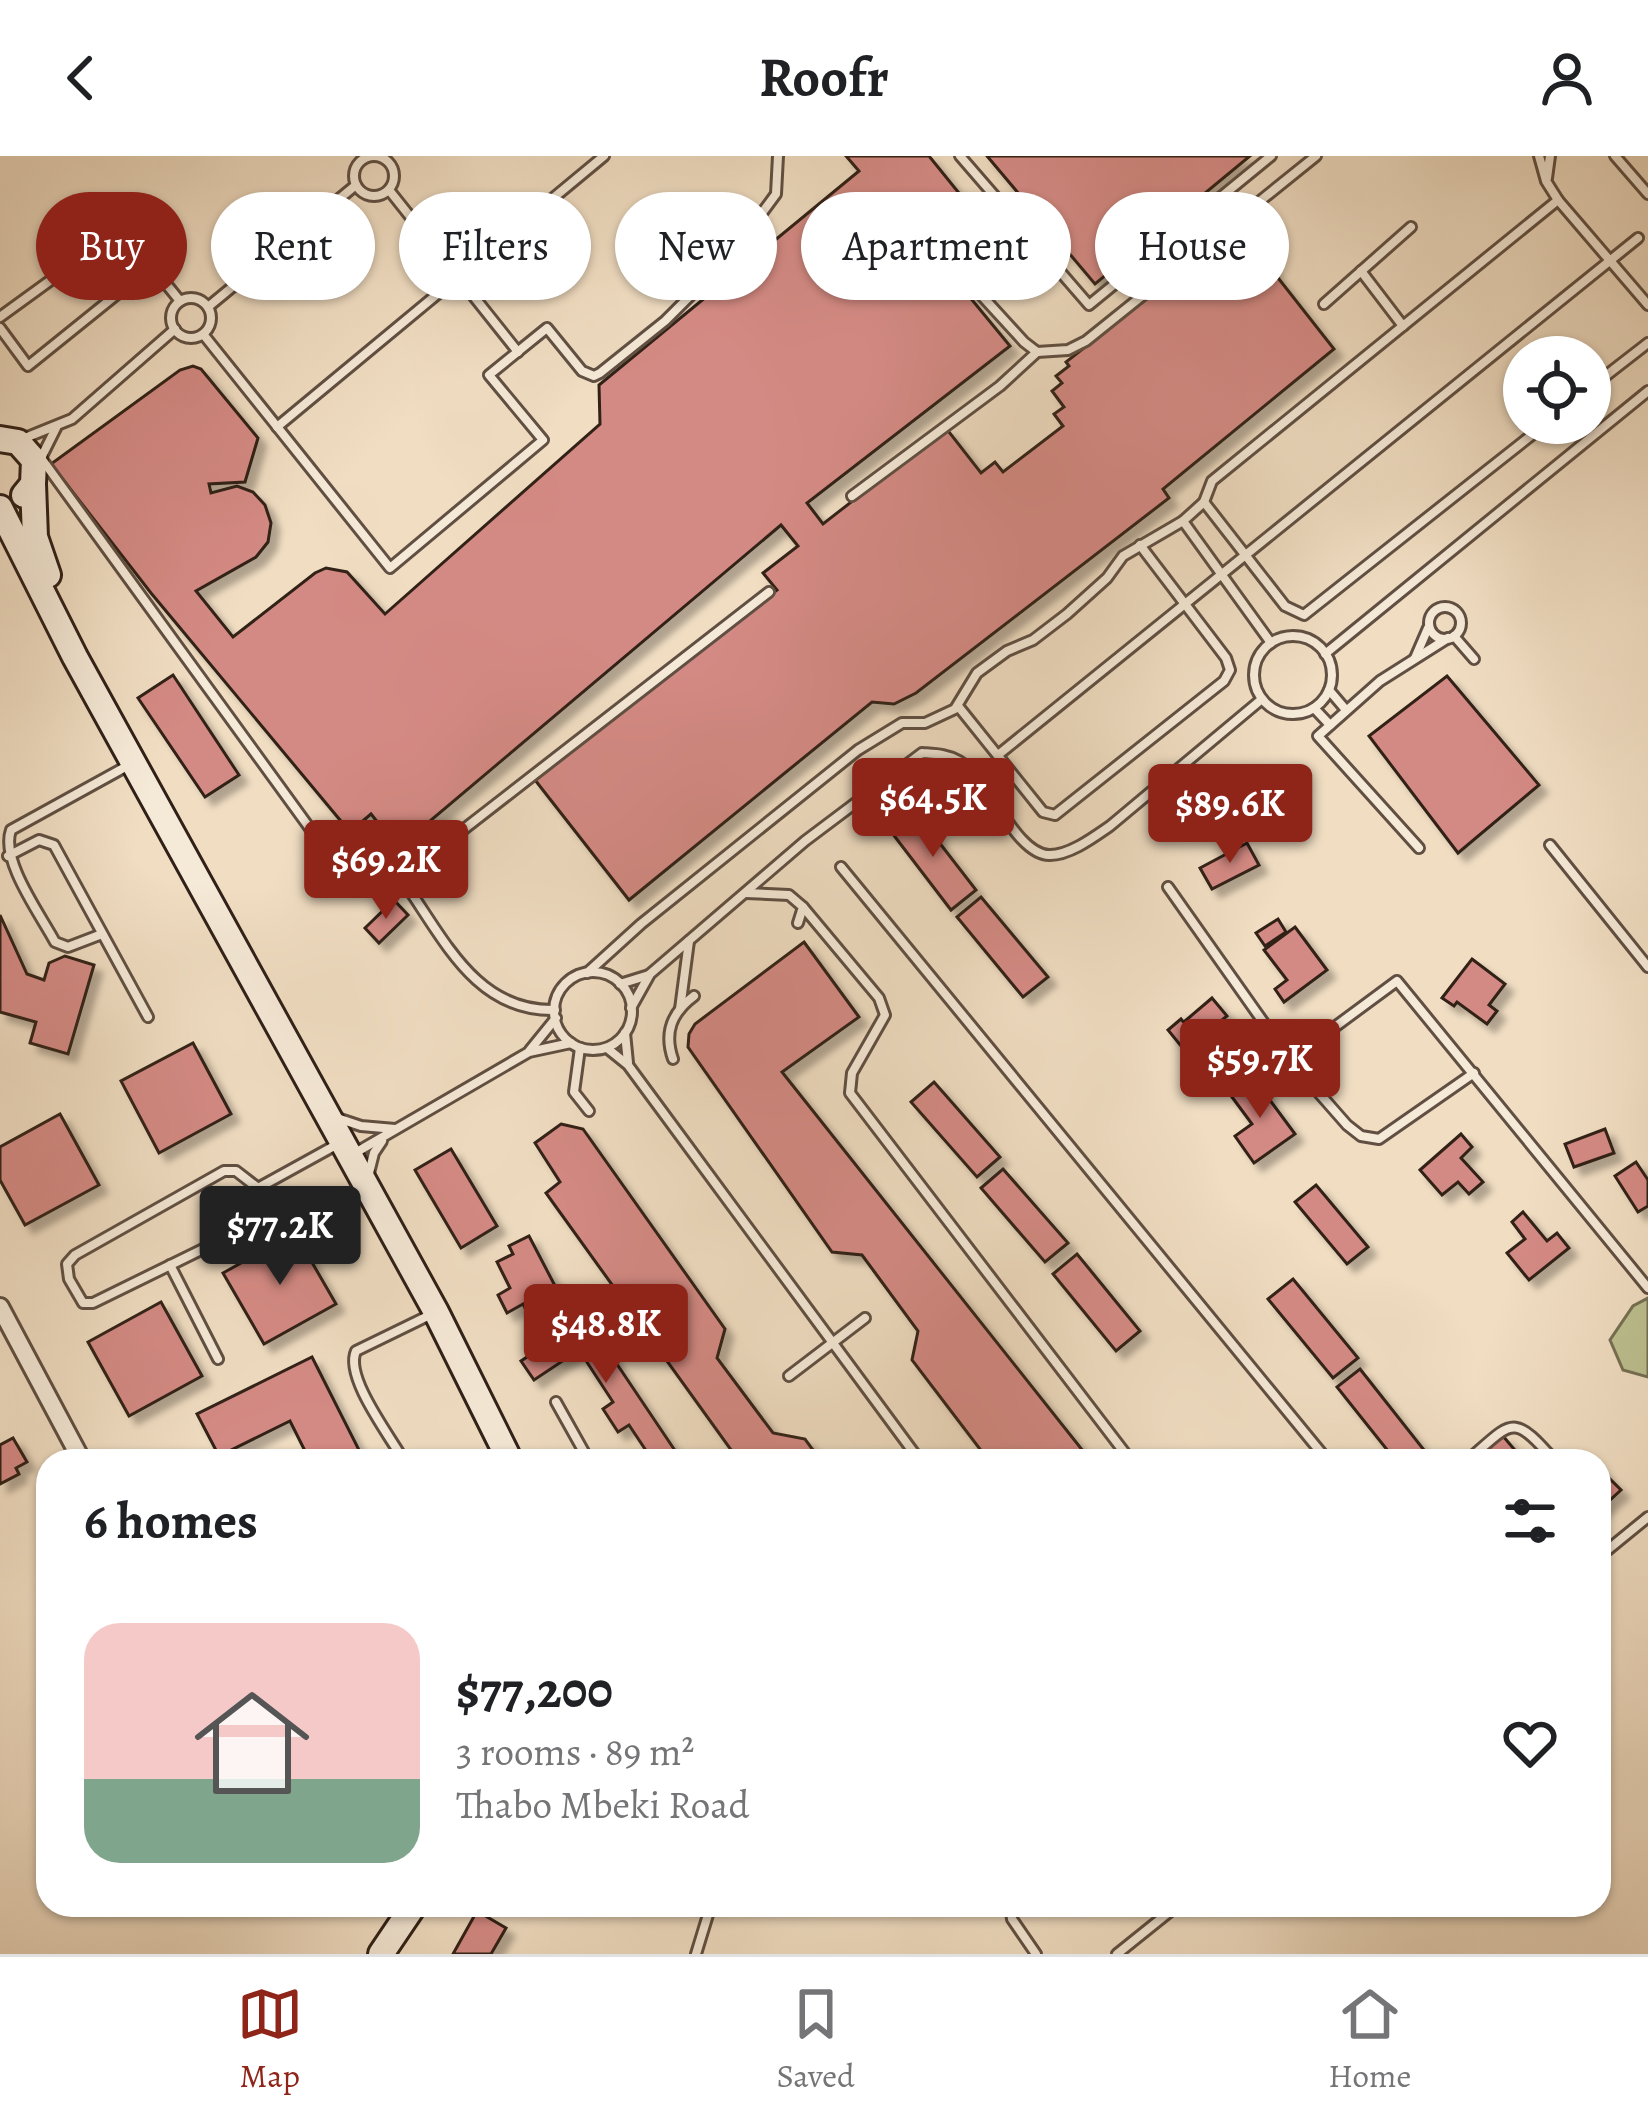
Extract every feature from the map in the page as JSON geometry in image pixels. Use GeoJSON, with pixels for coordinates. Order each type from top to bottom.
{"type":"FeatureCollection","features":[{"type":"Feature","properties":{"kind":"main road"},"geometry":{"type":"LineString","coordinates":[[7,438],[34,460],[35,537],[75,657]]}},
{"type":"Feature","properties":{"kind":"main road"},"geometry":{"type":"LineString","coordinates":[[36,471],[21,498],[0,505],[75,657],[436,1312],[504,1449]]}},
{"type":"Feature","properties":{"kind":"main road"},"geometry":{"type":"LineString","coordinates":[[381,1954],[407,1917]]}},
{"type":"Feature","properties":{"kind":"street"},"geometry":{"type":"LineString","coordinates":[[0,1307],[76,1449]]}},
{"type":"Feature","properties":{"kind":"lane"},"geometry":{"type":"LineString","coordinates":[[374,156],[388,158],[394,171],[388,190],[374,196],[356,185],[354,173],[359,163],[374,156]]}},
{"type":"Feature","properties":{"kind":"lane"},"geometry":{"type":"LineString","coordinates":[[561,192],[604,156]]}},
{"type":"Feature","properties":{"kind":"lane"},"geometry":{"type":"LineString","coordinates":[[203,334],[390,568],[543,440],[489,375],[547,328],[582,371],[600,374],[665,321],[742,243],[776,194],[778,156]]}},
{"type":"Feature","properties":{"kind":"lane"},"geometry":{"type":"LineString","coordinates":[[960,156],[1089,305],[1271,156]]}},
{"type":"Feature","properties":{"kind":"lane"},"geometry":{"type":"LineString","coordinates":[[853,496],[1000,386],[1037,352],[1068,350],[1086,341],[1316,156]]}},
{"type":"Feature","properties":{"kind":"lane"},"geometry":{"type":"LineString","coordinates":[[1539,156],[1558,200],[1648,305]]}},
{"type":"Feature","properties":{"kind":"lane"},"geometry":{"type":"LineString","coordinates":[[1546,181],[1550,156]]}},
{"type":"Feature","properties":{"kind":"lane"},"geometry":{"type":"LineString","coordinates":[[1615,156],[1648,194]]}},
{"type":"Feature","properties":{"kind":"lane"},"geometry":{"type":"LineString","coordinates":[[208,307],[356,185]]}},
{"type":"Feature","properties":{"kind":"lane"},"geometry":{"type":"LineString","coordinates":[[388,190],[399,204]]}},
{"type":"Feature","properties":{"kind":"lane"},"geometry":{"type":"LineString","coordinates":[[529,1052],[555,1014],[565,986],[587,973],[858,750],[902,723],[935,720],[958,706],[976,673],[1006,651],[1033,640],[1107,578],[1123,556],[1183,520],[1204,502],[1213,481],[1558,200]]}},
{"type":"Feature","properties":{"kind":"lane"},"geometry":{"type":"LineString","coordinates":[[1324,304],[1411,226]]}},
{"type":"Feature","properties":{"kind":"lane"},"geometry":{"type":"LineString","coordinates":[[998,755],[1638,238]]}},
{"type":"Feature","properties":{"kind":"lane"},"geometry":{"type":"LineString","coordinates":[[1361,271],[1403,326]]}},
{"type":"Feature","properties":{"kind":"lane"},"geometry":{"type":"LineString","coordinates":[[0,317],[36,291]]}},
{"type":"Feature","properties":{"kind":"lane"},"geometry":{"type":"LineString","coordinates":[[198,299],[208,307],[211,321],[203,334],[191,338],[175,329],[172,314],[180,301],[198,299]]}},
{"type":"Feature","properties":{"kind":"lane"},"geometry":{"type":"LineString","coordinates":[[0,328],[28,366],[110,300]]}},
{"type":"Feature","properties":{"kind":"lane"},"geometry":{"type":"LineString","coordinates":[[277,427],[430,300]]}},
{"type":"Feature","properties":{"kind":"lane"},"geometry":{"type":"LineString","coordinates":[[476,300],[518,352]]}},
{"type":"Feature","properties":{"kind":"lane"},"geometry":{"type":"LineString","coordinates":[[987,300],[1037,352]]}},
{"type":"Feature","properties":{"kind":"lane"},"geometry":{"type":"LineString","coordinates":[[7,438],[56,427],[72,418],[175,329]]}},
{"type":"Feature","properties":{"kind":"lane"},"geometry":{"type":"LineString","coordinates":[[1611,372],[1648,343]]}},
{"type":"Feature","properties":{"kind":"lane"},"geometry":{"type":"LineString","coordinates":[[1325,654],[1648,391]]}},
{"type":"Feature","properties":{"kind":"lane"},"geometry":{"type":"LineString","coordinates":[[56,427],[36,471],[343,874],[363,887],[382,890],[401,878],[769,592]]}},
{"type":"Feature","properties":{"kind":"lane"},"geometry":{"type":"LineString","coordinates":[[1204,502],[1285,606],[1304,615],[1520,444]]}},
{"type":"Feature","properties":{"kind":"lane"},"geometry":{"type":"LineString","coordinates":[[1183,520],[1271,643]]}},
{"type":"Feature","properties":{"kind":"lane"},"geometry":{"type":"LineString","coordinates":[[958,706],[1043,812],[1055,815],[1211,691],[1229,670],[1226,658],[1140,544]]}},
{"type":"Feature","properties":{"kind":"lane"},"geometry":{"type":"LineString","coordinates":[[1415,660],[1436,609],[1454,609],[1461,626],[1451,637],[1415,660],[1381,681],[1318,736],[1419,848]]}},
{"type":"Feature","properties":{"kind":"lane"},"geometry":{"type":"LineString","coordinates":[[1429,626],[1436,636],[1451,637],[1474,658]]}},
{"type":"Feature","properties":{"kind":"lane"},"geometry":{"type":"LineString","coordinates":[[1296,637],[1313,642],[1325,654],[1331,672],[1329,690],[1314,708],[1290,714],[1262,699],[1254,674],[1259,656],[1271,643],[1296,637]]}},
{"type":"Feature","properties":{"kind":"lane"},"geometry":{"type":"LineString","coordinates":[[1329,690],[1346,710]]}},
{"type":"Feature","properties":{"kind":"lane"},"geometry":{"type":"LineString","coordinates":[[628,1065],[625,1033],[631,1008],[650,974],[922,753],[961,762],[1031,849],[1049,856],[1084,843],[1110,826],[1262,699]]}},
{"type":"Feature","properties":{"kind":"lane"},"geometry":{"type":"LineString","coordinates":[[1314,708],[1330,725]]}},
{"type":"Feature","properties":{"kind":"lane"},"geometry":{"type":"LineString","coordinates":[[102,934],[68,947],[56,942],[8,856],[11,830],[136,762]]}},
{"type":"Feature","properties":{"kind":"lane"},"geometry":{"type":"LineString","coordinates":[[8,856],[39,840],[54,845],[148,1017]]}},
{"type":"Feature","properties":{"kind":"lane"},"geometry":{"type":"LineString","coordinates":[[1550,845],[1648,967]]}},
{"type":"Feature","properties":{"kind":"lane"},"geometry":{"type":"LineString","coordinates":[[841,867],[1318,1449]]}},
{"type":"Feature","properties":{"kind":"lane"},"geometry":{"type":"LineString","coordinates":[[401,878],[475,982],[500,1000],[555,1014],[575,1046],[574,1092],[589,1112]]}},
{"type":"Feature","properties":{"kind":"lane"},"geometry":{"type":"LineString","coordinates":[[1168,886],[1290,1060],[1361,1136],[1379,1139],[1474,1073]]}},
{"type":"Feature","properties":{"kind":"lane"},"geometry":{"type":"LineString","coordinates":[[745,893],[789,896],[879,998],[885,1015],[853,1072],[850,1093],[1122,1449]]}},
{"type":"Feature","properties":{"kind":"lane"},"geometry":{"type":"LineString","coordinates":[[798,923],[803,907]]}},
{"type":"Feature","properties":{"kind":"lane"},"geometry":{"type":"LineString","coordinates":[[680,1010],[689,941]]}},
{"type":"Feature","properties":{"kind":"lane"},"geometry":{"type":"LineString","coordinates":[[587,973],[603,973],[620,984],[631,1008]]}},
{"type":"Feature","properties":{"kind":"lane"},"geometry":{"type":"LineString","coordinates":[[620,984],[650,974]]}},
{"type":"Feature","properties":{"kind":"lane"},"geometry":{"type":"LineString","coordinates":[[1290,1060],[1397,981],[1648,1288]]}},
{"type":"Feature","properties":{"kind":"lane"},"geometry":{"type":"LineString","coordinates":[[673,1059],[667,1040],[670,1022],[694,996]]}},
{"type":"Feature","properties":{"kind":"lane"},"geometry":{"type":"LineString","coordinates":[[607,1048],[625,1033]]}},
{"type":"Feature","properties":{"kind":"lane"},"geometry":{"type":"LineString","coordinates":[[258,1188],[397,1129],[529,1052],[575,1046],[607,1048],[628,1065],[911,1449]]}},
{"type":"Feature","properties":{"kind":"lane"},"geometry":{"type":"LineString","coordinates":[[327,1113],[361,1126],[397,1129]]}},
{"type":"Feature","properties":{"kind":"lane"},"geometry":{"type":"LineString","coordinates":[[367,1186],[374,1153],[397,1129]]}},
{"type":"Feature","properties":{"kind":"lane"},"geometry":{"type":"LineString","coordinates":[[236,1171],[258,1188],[260,1211],[252,1225],[93,1303],[83,1303],[69,1279],[67,1264],[75,1255],[224,1172],[236,1171]]}},
{"type":"Feature","properties":{"kind":"lane"},"geometry":{"type":"LineString","coordinates":[[170,1265],[218,1359]]}},
{"type":"Feature","properties":{"kind":"lane"},"geometry":{"type":"LineString","coordinates":[[397,1449],[356,1379],[352,1361],[356,1351],[436,1312]]}},
{"type":"Feature","properties":{"kind":"lane"},"geometry":{"type":"LineString","coordinates":[[789,1376],[866,1318]]}},
{"type":"Feature","properties":{"kind":"lane"},"geometry":{"type":"LineString","coordinates":[[556,1402],[582,1449]]}},
{"type":"Feature","properties":{"kind":"lane"},"geometry":{"type":"LineString","coordinates":[[1481,1449],[1514,1426],[1526,1429],[1544,1449]]}},
{"type":"Feature","properties":{"kind":"lane"},"geometry":{"type":"LineString","coordinates":[[1611,1547],[1648,1517]]}},
{"type":"Feature","properties":{"kind":"lane"},"geometry":{"type":"LineString","coordinates":[[696,1954],[707,1917]]}},
{"type":"Feature","properties":{"kind":"lane"},"geometry":{"type":"LineString","coordinates":[[1012,1917],[1036,1954]]}},
{"type":"Feature","properties":{"kind":"lane"},"geometry":{"type":"LineString","coordinates":[[1117,1954],[1163,1917]]}},
{"type":"Feature","properties":{"kind":"green space"},"geometry":{"type":"Polygon","coordinates":[[[1648,1298],[1648,1377],[1623,1370],[1610,1340],[1633,1306],[1648,1298]]]}},
{"type":"Feature","properties":{"kind":"building"},"geometry":{"type":"Polygon","coordinates":[[[846,156],[929,156],[958,192],[833,192],[859,171],[846,156]]]}},
{"type":"Feature","properties":{"kind":"building"},"geometry":{"type":"Polygon","coordinates":[[[987,156],[1250,156],[1206,192],[1095,192],[1095,284],[1071,256],[1071,192],[1017,192],[987,156]]]}},
{"type":"Feature","properties":{"kind":"building"},"geometry":{"type":"Polygon","coordinates":[[[801,219],[801,300],[972,300],[1010,346],[807,503],[823,524],[946,428],[981,473],[995,462],[1003,472],[1063,426],[1054,414],[1064,407],[1052,391],[1062,383],[1056,376],[1069,366],[1066,362],[1145,300],[1289,300],[1289,292],[1334,349],[1163,489],[1169,498],[916,693],[894,704],[872,702],[629,900],[535,780],[777,590],[763,573],[798,546],[781,525],[398,848],[371,814],[350,832],[151,593],[51,464],[180,370],[201,369],[258,438],[245,482],[209,484],[211,493],[237,486],[253,492],[265,505],[271,523],[268,542],[256,557],[196,591],[233,637],[326,568],[347,572],[385,614],[600,424],[599,385],[702,300],[777,300],[777,238],[801,219]]]}},
{"type":"Feature","properties":{"kind":"building"},"geometry":{"type":"Polygon","coordinates":[[[173,675],[239,775],[205,797],[138,698],[173,675]]]}},
{"type":"Feature","properties":{"kind":"building"},"geometry":{"type":"Polygon","coordinates":[[[1447,676],[1539,785],[1458,853],[1369,736],[1447,676]]]}},
{"type":"Feature","properties":{"kind":"building"},"geometry":{"type":"Polygon","coordinates":[[[914,810],[976,890],[951,910],[889,829],[914,810]]]}},
{"type":"Feature","properties":{"kind":"building"},"geometry":{"type":"Polygon","coordinates":[[[1247,843],[1259,865],[1212,889],[1200,868],[1247,843]]]}},
{"type":"Feature","properties":{"kind":"building"},"geometry":{"type":"Polygon","coordinates":[[[981,897],[1048,977],[1023,997],[957,917],[981,897]]]}},
{"type":"Feature","properties":{"kind":"building"},"geometry":{"type":"Polygon","coordinates":[[[394,900],[408,915],[379,943],[365,928],[394,900]]]}},
{"type":"Feature","properties":{"kind":"building"},"geometry":{"type":"Polygon","coordinates":[[[0,915],[27,974],[44,980],[49,963],[65,956],[94,965],[68,1054],[30,1043],[36,1022],[0,1012],[0,915]]]}},
{"type":"Feature","properties":{"kind":"building"},"geometry":{"type":"Polygon","coordinates":[[[1278,919],[1286,932],[1265,946],[1256,933],[1278,919]]]}},
{"type":"Feature","properties":{"kind":"building"},"geometry":{"type":"Polygon","coordinates":[[[1295,927],[1327,970],[1284,1002],[1275,989],[1287,980],[1264,950],[1295,927]]]}},
{"type":"Feature","properties":{"kind":"building"},"geometry":{"type":"Polygon","coordinates":[[[804,942],[859,1017],[782,1072],[1081,1449],[980,1449],[912,1360],[918,1331],[862,1255],[832,1252],[688,1047],[695,1024],[804,942]]]}},
{"type":"Feature","properties":{"kind":"building"},"geometry":{"type":"Polygon","coordinates":[[[1472,959],[1505,984],[1489,1005],[1497,1011],[1487,1024],[1457,1002],[1454,1006],[1442,998],[1472,959]]]}},
{"type":"Feature","properties":{"kind":"building"},"geometry":{"type":"Polygon","coordinates":[[[1212,998],[1227,1016],[1200,1038],[1185,1021],[1212,998]]]}},
{"type":"Feature","properties":{"kind":"building"},"geometry":{"type":"Polygon","coordinates":[[[1181,1019],[1204,1047],[1190,1057],[1168,1030],[1181,1019]]]}},
{"type":"Feature","properties":{"kind":"building"},"geometry":{"type":"Polygon","coordinates":[[[1221,1025],[1238,1050],[1219,1062],[1202,1037],[1221,1025]]]}},
{"type":"Feature","properties":{"kind":"building"},"geometry":{"type":"Polygon","coordinates":[[[193,1043],[231,1114],[159,1153],[121,1081],[193,1043]]]}},
{"type":"Feature","properties":{"kind":"building"},"geometry":{"type":"Polygon","coordinates":[[[1252,1076],[1295,1134],[1254,1163],[1235,1136],[1252,1124],[1229,1093],[1252,1076]]]}},
{"type":"Feature","properties":{"kind":"building"},"geometry":{"type":"Polygon","coordinates":[[[934,1082],[1000,1157],[977,1177],[911,1102],[934,1082]]]}},
{"type":"Feature","properties":{"kind":"building"},"geometry":{"type":"Polygon","coordinates":[[[60,1114],[99,1185],[25,1225],[0,1180],[0,1147],[60,1114]]]}},
{"type":"Feature","properties":{"kind":"building"},"geometry":{"type":"Polygon","coordinates":[[[561,1124],[583,1129],[725,1329],[717,1358],[773,1433],[805,1439],[812,1449],[730,1449],[546,1193],[560,1182],[535,1143],[561,1124]]]}},
{"type":"Feature","properties":{"kind":"building"},"geometry":{"type":"Polygon","coordinates":[[[1605,1129],[1614,1153],[1574,1167],[1565,1144],[1605,1129]]]}},
{"type":"Feature","properties":{"kind":"building"},"geometry":{"type":"Polygon","coordinates":[[[1461,1134],[1472,1147],[1461,1158],[1483,1182],[1469,1194],[1458,1182],[1442,1195],[1420,1170],[1461,1134]]]}},
{"type":"Feature","properties":{"kind":"building"},"geometry":{"type":"Polygon","coordinates":[[[451,1149],[497,1226],[461,1248],[415,1170],[451,1149]]]}},
{"type":"Feature","properties":{"kind":"building"},"geometry":{"type":"Polygon","coordinates":[[[1636,1162],[1648,1180],[1648,1206],[1638,1212],[1615,1176],[1636,1162]]]}},
{"type":"Feature","properties":{"kind":"building"},"geometry":{"type":"Polygon","coordinates":[[[1003,1169],[1068,1243],[1045,1262],[981,1188],[1003,1169]]]}},
{"type":"Feature","properties":{"kind":"building"},"geometry":{"type":"Polygon","coordinates":[[[1316,1185],[1368,1247],[1347,1264],[1295,1202],[1316,1185]]]}},
{"type":"Feature","properties":{"kind":"building"},"geometry":{"type":"Polygon","coordinates":[[[1523,1212],[1547,1241],[1557,1233],[1569,1248],[1529,1280],[1507,1253],[1525,1239],[1512,1222],[1523,1212]]]}},
{"type":"Feature","properties":{"kind":"building"},"geometry":{"type":"Polygon","coordinates":[[[295,1233],[336,1304],[264,1344],[223,1273],[295,1233]]]}},
{"type":"Feature","properties":{"kind":"building"},"geometry":{"type":"Polygon","coordinates":[[[529,1236],[565,1305],[547,1315],[555,1331],[535,1342],[531,1333],[537,1330],[523,1304],[507,1313],[498,1295],[510,1288],[497,1262],[513,1254],[509,1246],[529,1236]]]}},
{"type":"Feature","properties":{"kind":"building"},"geometry":{"type":"Polygon","coordinates":[[[1077,1254],[1140,1331],[1116,1351],[1053,1274],[1077,1254]]]}},
{"type":"Feature","properties":{"kind":"building"},"geometry":{"type":"Polygon","coordinates":[[[1293,1279],[1358,1358],[1333,1378],[1268,1299],[1293,1279]]]}},
{"type":"Feature","properties":{"kind":"building"},"geometry":{"type":"Polygon","coordinates":[[[161,1302],[202,1376],[129,1416],[88,1342],[161,1302]]]}},
{"type":"Feature","properties":{"kind":"building"},"geometry":{"type":"Polygon","coordinates":[[[586,1318],[674,1449],[645,1449],[629,1425],[618,1432],[603,1409],[613,1402],[579,1350],[534,1380],[521,1361],[586,1318]]]}},
{"type":"Feature","properties":{"kind":"building"},"geometry":{"type":"Polygon","coordinates":[[[312,1357],[358,1449],[304,1449],[290,1421],[233,1449],[215,1449],[197,1414],[312,1357]]]}},
{"type":"Feature","properties":{"kind":"building"},"geometry":{"type":"Polygon","coordinates":[[[1360,1369],[1423,1449],[1386,1449],[1337,1387],[1360,1369]]]}},
{"type":"Feature","properties":{"kind":"building"},"geometry":{"type":"Polygon","coordinates":[[[1503,1436],[1514,1449],[1487,1449],[1503,1436]]]}},
{"type":"Feature","properties":{"kind":"building"},"geometry":{"type":"Polygon","coordinates":[[[13,1438],[27,1462],[16,1468],[19,1474],[0,1484],[0,1445],[13,1438]]]}},
{"type":"Feature","properties":{"kind":"building"},"geometry":{"type":"Polygon","coordinates":[[[1611,1480],[1621,1490],[1611,1499],[1611,1480]]]}},
{"type":"Feature","properties":{"kind":"building"},"geometry":{"type":"Polygon","coordinates":[[[474,1917],[487,1917],[506,1928],[491,1954],[453,1954],[474,1917]]]}}]}
